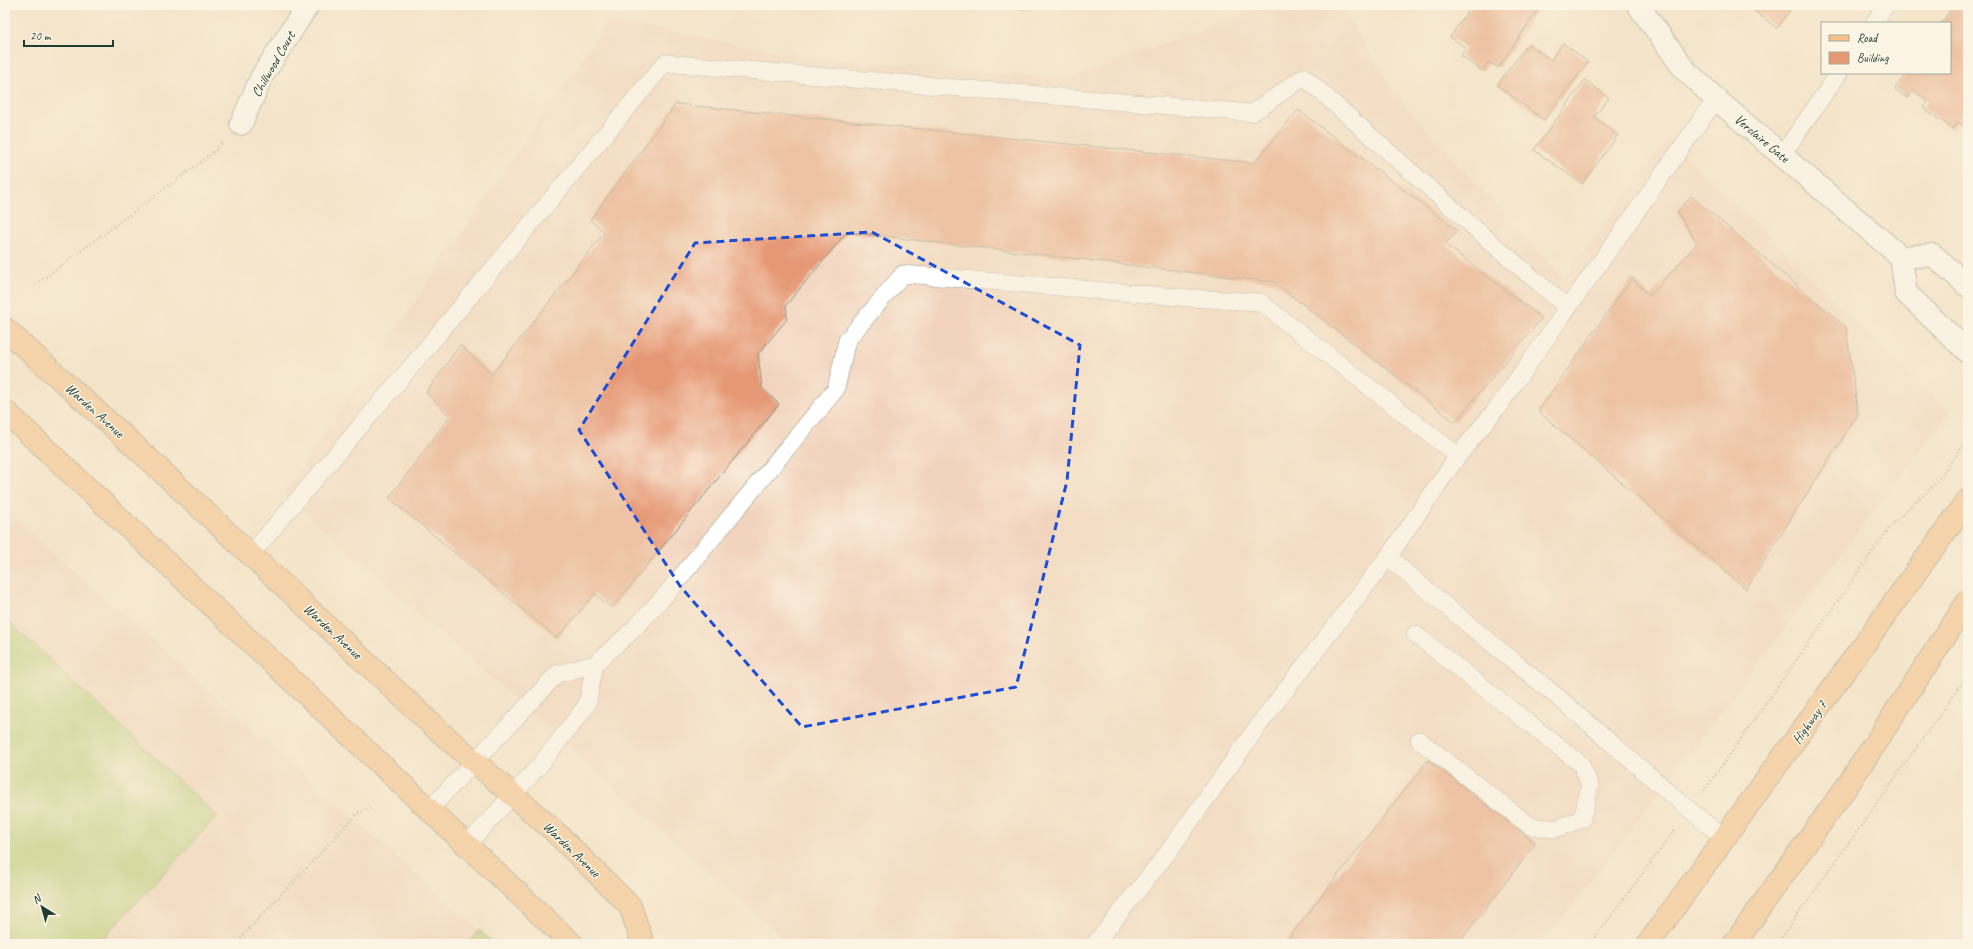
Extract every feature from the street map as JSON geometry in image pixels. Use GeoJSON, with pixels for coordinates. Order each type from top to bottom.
{"type":"FeatureCollection","features":[{"type":"Feature","properties":{"kind":"main road","name":"Warden Avenue"},"geometry":{"type":"LineString","coordinates":[[5,328],[251,554],[439,730],[513,794],[630,906],[643,944]]}},
{"type":"Feature","properties":{"kind":"main road"},"geometry":{"type":"LineString","coordinates":[[5,411],[429,810],[468,844],[572,944]]}},
{"type":"Feature","properties":{"kind":"main road","name":"Highway 7"},"geometry":{"type":"LineString","coordinates":[[1648,944],[1726,839],[1968,500]]}},
{"type":"Feature","properties":{"kind":"main road"},"geometry":{"type":"LineString","coordinates":[[1734,944],[1849,783],[1968,601]]}},
{"type":"Feature","properties":{"kind":"street","name":"Chillwood Court"},"geometry":{"type":"LineString","coordinates":[[241,124],[262,76],[308,5]]}},
{"type":"Feature","properties":{"kind":"street","name":"Verclaire Gate"},"geometry":{"type":"LineString","coordinates":[[1638,5],[1684,69],[1716,99],[1901,257]]}},
{"type":"Feature","properties":{"kind":"street"},"geometry":{"type":"LineString","coordinates":[[1968,286],[1933,255],[1901,257],[1906,293],[1968,352]]}},
{"type":"Feature","properties":{"kind":"lane"},"geometry":{"type":"LineString","coordinates":[[1875,22],[1886,5]]}},
{"type":"Feature","properties":{"kind":"lane"},"geometry":{"type":"LineString","coordinates":[[251,554],[399,381],[665,64],[1252,113],[1304,77],[1495,246],[1568,308]]}},
{"type":"Feature","properties":{"kind":"lane"},"geometry":{"type":"LineString","coordinates":[[1782,155],[1838,74]]}},
{"type":"Feature","properties":{"kind":"lane"},"geometry":{"type":"LineString","coordinates":[[1095,944],[1166,855],[1261,722],[1388,557],[1458,456],[1496,408],[1716,99]]}},
{"type":"Feature","properties":{"kind":"lane"},"geometry":{"type":"LineString","coordinates":[[429,810],[474,760],[557,674],[595,664],[634,629],[668,592],[836,389],[847,340],[903,274],[1189,298],[1260,302],[1458,456]]}},
{"type":"Feature","properties":{"kind":"lane"},"geometry":{"type":"LineString","coordinates":[[1388,557],[1441,603],[1560,700],[1677,801],[1726,839]]}},
{"type":"Feature","properties":{"kind":"lane"},"geometry":{"type":"LineString","coordinates":[[1415,634],[1581,764],[1590,785],[1582,819],[1555,829],[1530,826],[1419,740]]}},
{"type":"Feature","properties":{"kind":"lane"},"geometry":{"type":"LineString","coordinates":[[468,844],[540,765],[586,705],[595,664]]}},
{"type":"Feature","properties":{"kind":"path"},"geometry":{"type":"LineString","coordinates":[[36,284],[209,156],[241,124]]}},
{"type":"Feature","properties":{"kind":"path"},"geometry":{"type":"LineString","coordinates":[[1710,782],[1893,523],[1935,484],[1968,438]]}},
{"type":"Feature","properties":{"kind":"path"},"geometry":{"type":"LineString","coordinates":[[1777,944],[1968,675]]}},
{"type":"Feature","properties":{"kind":"path"},"geometry":{"type":"LineString","coordinates":[[235,944],[311,865],[358,813],[371,808]]}},
{"type":"Feature","properties":{"kind":"path"},"geometry":{"type":"LineString","coordinates":[[1590,944],[1665,844]]}},
{"type":"Feature","properties":{"kind":"highlighted area"},"geometry":{"type":"Polygon","coordinates":[[[872,232],[1080,345],[1067,481],[1016,687],[802,727],[680,586],[579,430],[695,243],[872,232]]]}},
{"type":"Feature","properties":{"kind":"shaded area"},"geometry":{"type":"Polygon","coordinates":[[[1268,5],[1341,5],[1396,96],[1563,278],[1668,139],[1950,412],[1543,944],[790,944],[283,493],[608,21],[812,57],[1069,79],[1268,5]]]}},
{"type":"Feature","properties":{"kind":"shaded area"},"geometry":{"type":"Polygon","coordinates":[[[5,510],[479,930],[467,944],[5,944],[5,510]]]}},
{"type":"Feature","properties":{"kind":"green space"},"geometry":{"type":"Polygon","coordinates":[[[5,618],[217,816],[98,944],[5,944],[5,618]]]}},
{"type":"Feature","properties":{"kind":"green space"},"geometry":{"type":"Polygon","coordinates":[[[479,930],[495,944],[467,944],[479,930]]]}},
{"type":"Feature","properties":{"kind":"building"},"geometry":{"type":"Polygon","coordinates":[[[1021,5],[1046,5],[1046,6],[1022,9],[1021,5]]]}},
{"type":"Feature","properties":{"kind":"building"},"geometry":{"type":"Polygon","coordinates":[[[1472,5],[1497,5],[1502,8],[1504,5],[1541,5],[1498,68],[1489,62],[1482,71],[1461,56],[1466,48],[1450,37],[1472,5]]]}},
{"type":"Feature","properties":{"kind":"building"},"geometry":{"type":"Polygon","coordinates":[[[1746,5],[1794,5],[1777,28],[1746,5]]]}},
{"type":"Feature","properties":{"kind":"building"},"geometry":{"type":"Polygon","coordinates":[[[1954,5],[1968,5],[1968,129],[1958,122],[1953,129],[1923,108],[1928,101],[1912,90],[1907,98],[1895,89],[1905,74],[1951,74],[1951,22],[1942,22],[1954,5]]]}},
{"type":"Feature","properties":{"kind":"building"},"geometry":{"type":"Polygon","coordinates":[[[1563,43],[1588,62],[1544,120],[1497,85],[1528,44],[1551,60],[1563,43]]]}},
{"type":"Feature","properties":{"kind":"building"},"geometry":{"type":"Polygon","coordinates":[[[1585,80],[1609,98],[1594,117],[1618,135],[1582,184],[1534,150],[1585,80]]]}},
{"type":"Feature","properties":{"kind":"building"},"geometry":{"type":"Polygon","coordinates":[[[676,104],[1254,163],[1298,110],[1458,231],[1445,244],[1542,318],[1455,422],[1274,282],[847,232],[786,305],[787,319],[758,354],[762,388],[779,404],[612,608],[595,594],[557,638],[389,498],[450,416],[426,393],[460,345],[492,374],[605,232],[590,220],[676,104]]]}},
{"type":"Feature","properties":{"kind":"building"},"geometry":{"type":"Polygon","coordinates":[[[1691,196],[1846,327],[1858,414],[1746,589],[1538,411],[1632,278],[1650,296],[1697,243],[1677,212],[1691,196]]]}},
{"type":"Feature","properties":{"kind":"building"},"geometry":{"type":"Polygon","coordinates":[[[1428,760],[1536,843],[1458,944],[1284,944],[1428,760]]]}}]}
